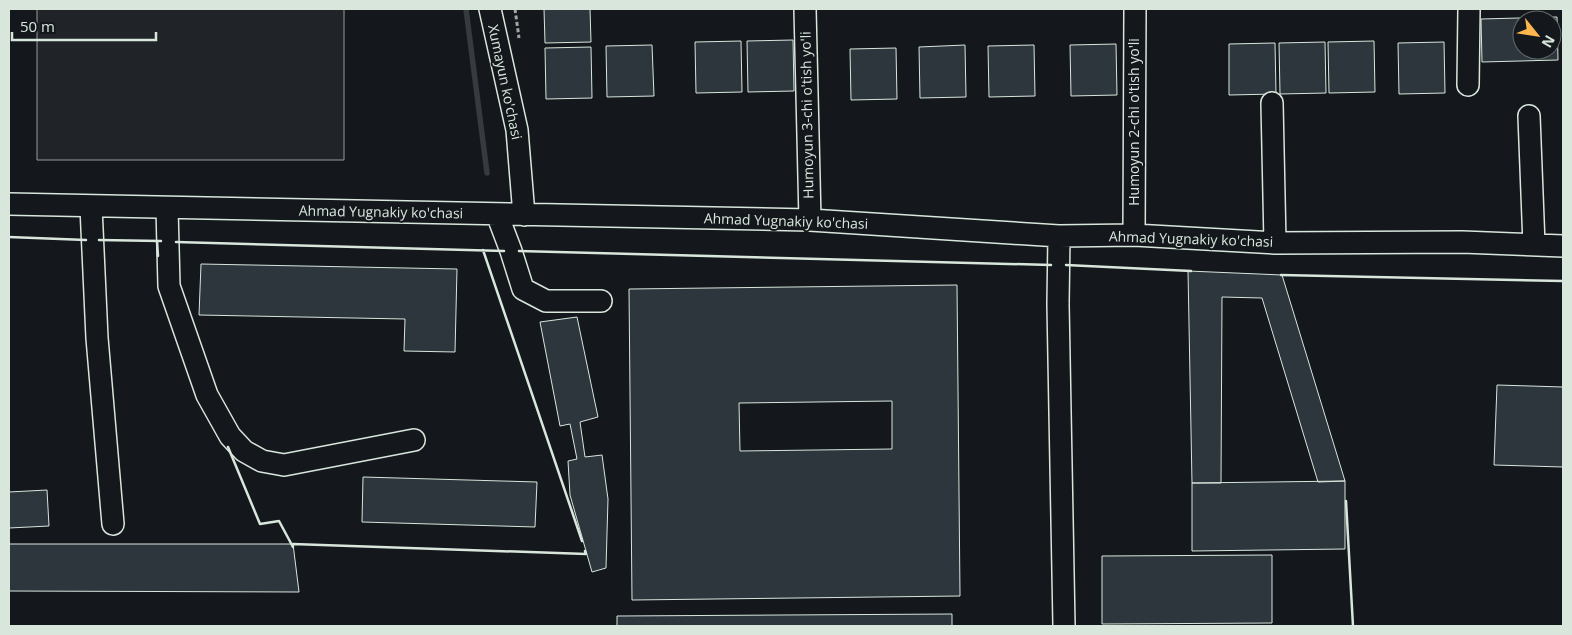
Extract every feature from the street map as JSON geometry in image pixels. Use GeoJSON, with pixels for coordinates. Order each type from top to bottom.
{"type":"FeatureCollection","features":[{"type":"Feature","properties":{"kind":"street","name":"Xumayun ko'chasi"},"geometry":{"type":"LineString","coordinates":[[490,9],[517,130],[524,214]]}},
{"type":"Feature","properties":{"kind":"street","name":"Humoyun 3-chi o'tish yo'li"},"geometry":{"type":"LineString","coordinates":[[804,9],[810,220]]}},
{"type":"Feature","properties":{"kind":"street","name":"Humoyun 2-chi o'tish yo'li"},"geometry":{"type":"LineString","coordinates":[[1134,235],[1135,9]]}},
{"type":"Feature","properties":{"kind":"street"},"geometry":{"type":"LineString","coordinates":[[1468,85],[1469,9]]}},
{"type":"Feature","properties":{"kind":"street"},"geometry":{"type":"LineString","coordinates":[[1272,103],[1274,243]]}},
{"type":"Feature","properties":{"kind":"street"},"geometry":{"type":"LineString","coordinates":[[1529,116],[1534,245]]}},
{"type":"Feature","properties":{"kind":"street","name":"Ahmad Yugnakiy ko'chasi"},"geometry":{"type":"LineString","coordinates":[[9,204],[810,220],[1059,236],[1134,235],[1274,243],[1462,242],[1563,246]]}},
{"type":"Feature","properties":{"kind":"street"},"geometry":{"type":"LineString","coordinates":[[91,207],[97,338],[113,524]]}},
{"type":"Feature","properties":{"kind":"street"},"geometry":{"type":"LineString","coordinates":[[167,208],[170,286],[207,395],[230,436],[244,451],[262,461],[284,465],[414,440]]}},
{"type":"Feature","properties":{"kind":"street"},"geometry":{"type":"LineString","coordinates":[[497,214],[523,289],[546,301],[601,301]]}},
{"type":"Feature","properties":{"kind":"street"},"geometry":{"type":"LineString","coordinates":[[1059,236],[1058,304],[1064,626]]}},
{"type":"Feature","properties":{"kind":"shaded area"},"geometry":{"type":"Polygon","coordinates":[[[37,9],[344,9],[344,160],[37,160],[37,9]]]}},
{"type":"Feature","properties":{"kind":"building"},"geometry":{"type":"Polygon","coordinates":[[[544,9],[590,9],[591,42],[545,43],[544,9]]]}},
{"type":"Feature","properties":{"kind":"building"},"geometry":{"type":"Polygon","coordinates":[[[1512,18],[1512,60],[1558,60],[1482,62],[1481,19],[1512,18]]]}},
{"type":"Feature","properties":{"kind":"building"},"geometry":{"type":"Polygon","coordinates":[[[793,40],[794,91],[748,92],[747,41],[793,40]]]}},
{"type":"Feature","properties":{"kind":"building"},"geometry":{"type":"Polygon","coordinates":[[[741,41],[742,92],[696,93],[695,42],[741,41]]]}},
{"type":"Feature","properties":{"kind":"building"},"geometry":{"type":"Polygon","coordinates":[[[1374,41],[1375,92],[1329,93],[1328,42],[1374,41]]]}},
{"type":"Feature","properties":{"kind":"building"},"geometry":{"type":"Polygon","coordinates":[[[1325,42],[1326,93],[1280,94],[1279,43],[1325,42]]]}},
{"type":"Feature","properties":{"kind":"building"},"geometry":{"type":"Polygon","coordinates":[[[1444,42],[1445,93],[1399,94],[1398,43],[1444,42]]]}},
{"type":"Feature","properties":{"kind":"building"},"geometry":{"type":"Polygon","coordinates":[[[1275,43],[1276,94],[1229,95],[1229,44],[1275,43]]]}},
{"type":"Feature","properties":{"kind":"building"},"geometry":{"type":"Polygon","coordinates":[[[1116,44],[1117,95],[1071,96],[1070,45],[1116,44]]]}},
{"type":"Feature","properties":{"kind":"building"},"geometry":{"type":"Polygon","coordinates":[[[652,45],[654,96],[607,97],[606,46],[652,45]]]}},
{"type":"Feature","properties":{"kind":"building"},"geometry":{"type":"Polygon","coordinates":[[[965,45],[966,97],[920,98],[919,47],[965,45]]]}},
{"type":"Feature","properties":{"kind":"building"},"geometry":{"type":"Polygon","coordinates":[[[1034,45],[1035,96],[989,97],[988,46],[1034,45]]]}},
{"type":"Feature","properties":{"kind":"building"},"geometry":{"type":"Polygon","coordinates":[[[591,47],[592,98],[546,99],[545,48],[591,47]]]}},
{"type":"Feature","properties":{"kind":"building"},"geometry":{"type":"Polygon","coordinates":[[[896,48],[897,99],[851,100],[850,49],[896,48]]]}},
{"type":"Feature","properties":{"kind":"building"},"geometry":{"type":"Polygon","coordinates":[[[201,264],[457,269],[455,352],[404,351],[405,319],[199,315],[201,264]]]}},
{"type":"Feature","properties":{"kind":"building"},"geometry":{"type":"Polygon","coordinates":[[[1188,271],[1282,275],[1345,481],[1318,482],[1262,298],[1222,297],[1221,483],[1192,483],[1188,271]]]}},
{"type":"Feature","properties":{"kind":"building"},"geometry":{"type":"Polygon","coordinates":[[[957,285],[960,596],[632,600],[629,289],[957,285]],[[892,401],[739,403],[740,451],[892,449],[892,401]]]}},
{"type":"Feature","properties":{"kind":"building"},"geometry":{"type":"Polygon","coordinates":[[[577,317],[598,417],[580,422],[585,457],[602,455],[608,499],[606,568],[592,572],[570,495],[568,461],[577,459],[570,424],[560,426],[540,322],[577,317]]]}},
{"type":"Feature","properties":{"kind":"building"},"geometry":{"type":"Polygon","coordinates":[[[1497,385],[1563,387],[1563,467],[1494,465],[1497,385]]]}},
{"type":"Feature","properties":{"kind":"building"},"geometry":{"type":"Polygon","coordinates":[[[363,477],[537,482],[535,527],[362,522],[363,477]]]}},
{"type":"Feature","properties":{"kind":"building"},"geometry":{"type":"Polygon","coordinates":[[[1345,481],[1345,549],[1192,551],[1192,483],[1345,481]]]}},
{"type":"Feature","properties":{"kind":"building"},"geometry":{"type":"Polygon","coordinates":[[[47,490],[49,526],[9,528],[9,492],[47,490]]]}},
{"type":"Feature","properties":{"kind":"building"},"geometry":{"type":"Polygon","coordinates":[[[9,544],[293,544],[299,592],[9,591],[9,544]]]}},
{"type":"Feature","properties":{"kind":"building"},"geometry":{"type":"Polygon","coordinates":[[[1272,555],[1272,623],[1102,624],[1102,556],[1272,555]]]}},
{"type":"Feature","properties":{"kind":"building"},"geometry":{"type":"Polygon","coordinates":[[[952,614],[952,626],[617,626],[617,616],[952,614]]]}},
{"type":"Feature","properties":{"kind":"waterway"},"geometry":{"type":"LineString","coordinates":[[466,9],[487,173]]}},
{"type":"Feature","properties":{"kind":"wall"},"geometry":{"type":"LineString","coordinates":[[9,237],[86,240]]}},
{"type":"Feature","properties":{"kind":"wall"},"geometry":{"type":"LineString","coordinates":[[99,240],[161,241]]}},
{"type":"Feature","properties":{"kind":"wall"},"geometry":{"type":"LineString","coordinates":[[157,241],[158,256]]}},
{"type":"Feature","properties":{"kind":"wall"},"geometry":{"type":"LineString","coordinates":[[176,242],[504,251]]}},
{"type":"Feature","properties":{"kind":"wall"},"geometry":{"type":"LineString","coordinates":[[483,250],[582,541]]}},
{"type":"Feature","properties":{"kind":"wall"},"geometry":{"type":"LineString","coordinates":[[519,251],[1051,265]]}},
{"type":"Feature","properties":{"kind":"wall"},"geometry":{"type":"LineString","coordinates":[[1066,265],[1191,271]]}},
{"type":"Feature","properties":{"kind":"wall"},"geometry":{"type":"LineString","coordinates":[[1281,275],[1563,281]]}},
{"type":"Feature","properties":{"kind":"wall"},"geometry":{"type":"LineString","coordinates":[[228,447],[260,524],[279,521],[293,547]]}},
{"type":"Feature","properties":{"kind":"wall"},"geometry":{"type":"LineString","coordinates":[[1346,501],[1353,626]]}},
{"type":"Feature","properties":{"kind":"wall"},"geometry":{"type":"LineString","coordinates":[[293,544],[586,554],[585,551]]}}]}
